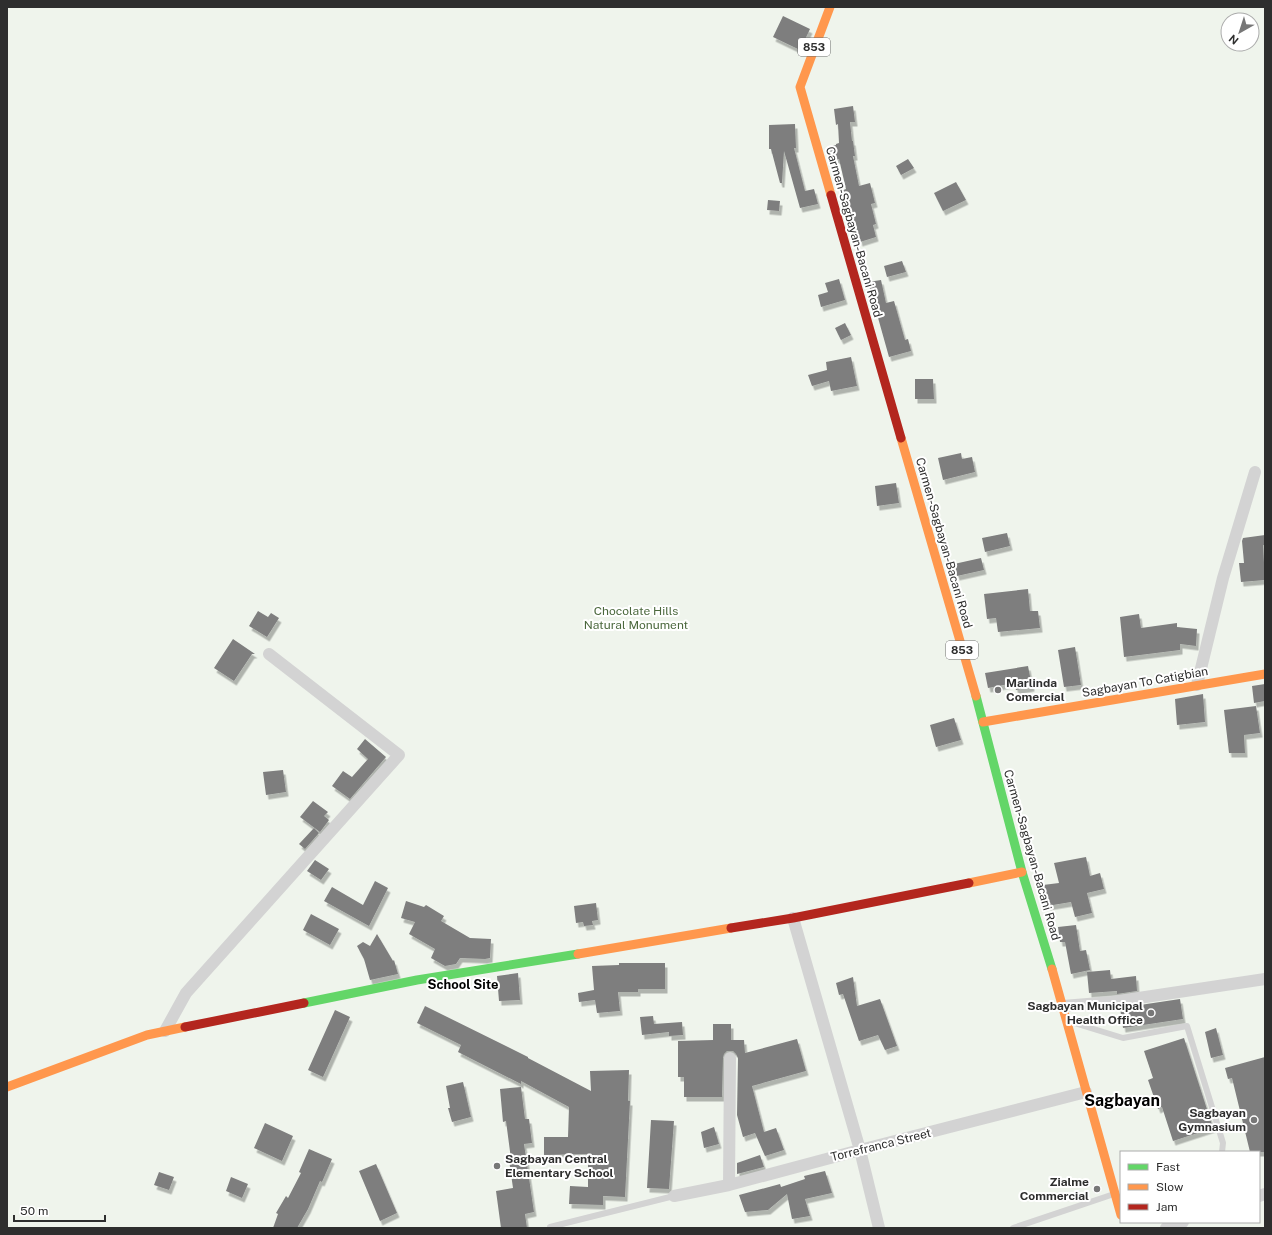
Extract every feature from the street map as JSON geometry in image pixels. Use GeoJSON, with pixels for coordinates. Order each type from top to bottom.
{"type":"FeatureCollection","features":[{"type":"Feature","properties":{"kind":"main road","name":"Carmen-Sagbayan-Bacani Road"},"geometry":{"type":"LineString","coordinates":[[830,7],[800,87],[983,722],[1022,872],[1063,1006],[1086,1092],[1118,1192],[1120,1207]]}},
{"type":"Feature","properties":{"kind":"main road","name":"Sagbayan To Catigbian"},"geometry":{"type":"LineString","coordinates":[[983,722],[1265,674]]}},
{"type":"Feature","properties":{"kind":"main road"},"geometry":{"type":"LineString","coordinates":[[7,1087],[147,1035],[417,980],[793,918],[1022,872]]}},
{"type":"Feature","properties":{"kind":"street"},"geometry":{"type":"LineString","coordinates":[[1197,685],[1223,578],[1255,472]]}},
{"type":"Feature","properties":{"kind":"street"},"geometry":{"type":"LineString","coordinates":[[165,1032],[186,992],[399,755],[269,654]]}},
{"type":"Feature","properties":{"kind":"street"},"geometry":{"type":"LineString","coordinates":[[793,918],[860,1150],[879,1228]]}},
{"type":"Feature","properties":{"kind":"street"},"geometry":{"type":"LineString","coordinates":[[1063,1006],[1112,1002],[1265,978]]}},
{"type":"Feature","properties":{"kind":"street"},"geometry":{"type":"LineString","coordinates":[[729,1185],[730,1058]]}},
{"type":"Feature","properties":{"kind":"street","name":"Torrefranca Street"},"geometry":{"type":"LineString","coordinates":[[674,1196],[729,1185],[1086,1092]]}},
{"type":"Feature","properties":{"kind":"street"},"geometry":{"type":"LineString","coordinates":[[1166,1228],[1180,1223]]}},
{"type":"Feature","properties":{"kind":"lane"},"geometry":{"type":"LineString","coordinates":[[1067,1021],[1123,1038],[1187,1026],[1223,1143],[1222,1151]]}},
{"type":"Feature","properties":{"kind":"lane"},"geometry":{"type":"LineString","coordinates":[[1013,1228],[1118,1192]]}},
{"type":"Feature","properties":{"kind":"lane"},"geometry":{"type":"LineString","coordinates":[[550,1227],[674,1196]]}},
{"type":"Feature","properties":{"kind":"green space","name":"Chocolate Hills Natural Monument"},"geometry":{"type":"Polygon","coordinates":[[[7,7],[1265,7],[1265,1228],[7,1228],[7,7]]]}},
{"type":"Feature","properties":{"kind":"building"},"geometry":{"type":"Polygon","coordinates":[[[783,16],[810,29],[800,50],[773,37],[783,16]]]}},
{"type":"Feature","properties":{"kind":"building"},"geometry":{"type":"Polygon","coordinates":[[[853,106],[855,122],[850,122],[855,156],[853,156],[859,186],[870,183],[875,203],[871,204],[876,224],[873,225],[876,237],[860,242],[857,229],[852,231],[841,191],[846,189],[839,159],[832,159],[828,147],[839,143],[838,124],[836,125],[834,109],[853,106]]]}},
{"type":"Feature","properties":{"kind":"building"},"geometry":{"type":"Polygon","coordinates":[[[795,124],[796,148],[794,148],[805,191],[814,189],[818,204],[800,208],[784,151],[782,183],[780,183],[771,149],[769,149],[769,125],[795,124]]]}},
{"type":"Feature","properties":{"kind":"building"},"geometry":{"type":"Polygon","coordinates":[[[908,159],[914,168],[901,175],[896,166],[908,159]]]}},
{"type":"Feature","properties":{"kind":"building"},"geometry":{"type":"Polygon","coordinates":[[[956,182],[966,200],[943,211],[934,193],[956,182]]]}},
{"type":"Feature","properties":{"kind":"building"},"geometry":{"type":"Polygon","coordinates":[[[768,200],[780,201],[779,211],[767,210],[768,200]]]}},
{"type":"Feature","properties":{"kind":"building"},"geometry":{"type":"Polygon","coordinates":[[[902,261],[906,272],[887,277],[884,266],[902,261]]]}},
{"type":"Feature","properties":{"kind":"building"},"geometry":{"type":"Polygon","coordinates":[[[839,279],[845,300],[821,307],[818,295],[828,292],[825,283],[839,279]]]}},
{"type":"Feature","properties":{"kind":"building"},"geometry":{"type":"Polygon","coordinates":[[[881,280],[886,303],[894,301],[905,340],[908,339],[911,351],[889,357],[868,282],[881,280]]]}},
{"type":"Feature","properties":{"kind":"building"},"geometry":{"type":"Polygon","coordinates":[[[845,323],[851,335],[841,340],[835,328],[845,323]]]}},
{"type":"Feature","properties":{"kind":"building"},"geometry":{"type":"Polygon","coordinates":[[[851,357],[857,386],[831,391],[829,381],[812,386],[808,375],[827,370],[826,362],[851,357]]]}},
{"type":"Feature","properties":{"kind":"building"},"geometry":{"type":"Polygon","coordinates":[[[915,379],[933,379],[934,399],[915,399],[915,379]]]}},
{"type":"Feature","properties":{"kind":"building"},"geometry":{"type":"Polygon","coordinates":[[[961,453],[962,459],[972,457],[975,472],[943,480],[938,458],[961,453]]]}},
{"type":"Feature","properties":{"kind":"building"},"geometry":{"type":"Polygon","coordinates":[[[896,483],[899,503],[877,506],[875,486],[896,483]]]}},
{"type":"Feature","properties":{"kind":"building"},"geometry":{"type":"Polygon","coordinates":[[[1007,533],[1010,546],[985,552],[982,538],[1007,533]]]}},
{"type":"Feature","properties":{"kind":"building"},"geometry":{"type":"Polygon","coordinates":[[[1265,535],[1265,545],[1263,545],[1265,580],[1241,582],[1239,563],[1244,563],[1243,538],[1265,535]]]}},
{"type":"Feature","properties":{"kind":"building"},"geometry":{"type":"Polygon","coordinates":[[[981,558],[984,570],[957,576],[954,564],[981,558]]]}},
{"type":"Feature","properties":{"kind":"building"},"geometry":{"type":"Polygon","coordinates":[[[1028,589],[1030,611],[1038,611],[1040,628],[998,632],[996,618],[987,619],[984,594],[1028,589]]]}},
{"type":"Feature","properties":{"kind":"building"},"geometry":{"type":"Polygon","coordinates":[[[258,611],[268,617],[271,613],[279,618],[267,637],[249,626],[258,611]]]}},
{"type":"Feature","properties":{"kind":"building"},"geometry":{"type":"Polygon","coordinates":[[[1139,614],[1141,628],[1177,623],[1177,627],[1197,629],[1196,646],[1180,644],[1180,650],[1124,657],[1120,617],[1139,614]]]}},
{"type":"Feature","properties":{"kind":"building"},"geometry":{"type":"Polygon","coordinates":[[[233,639],[255,654],[252,654],[234,681],[214,668],[233,639]]]}},
{"type":"Feature","properties":{"kind":"building"},"geometry":{"type":"Polygon","coordinates":[[[1075,647],[1081,685],[1064,687],[1058,650],[1075,647]]]}},
{"type":"Feature","properties":{"kind":"building"},"geometry":{"type":"Polygon","coordinates":[[[1028,666],[1032,687],[1016,690],[1014,683],[988,688],[985,673],[1028,666]]]}},
{"type":"Feature","properties":{"kind":"building"},"geometry":{"type":"Polygon","coordinates":[[[1265,684],[1265,701],[1254,703],[1252,686],[1265,684]]]}},
{"type":"Feature","properties":{"kind":"building"},"geometry":{"type":"Polygon","coordinates":[[[1203,694],[1205,722],[1177,725],[1175,699],[1203,694]]]}},
{"type":"Feature","properties":{"kind":"building"},"geometry":{"type":"Polygon","coordinates":[[[1256,706],[1260,733],[1244,735],[1245,753],[1229,753],[1224,710],[1256,706]]]}},
{"type":"Feature","properties":{"kind":"building"},"geometry":{"type":"Polygon","coordinates":[[[954,718],[961,740],[936,747],[930,725],[954,718]]]}},
{"type":"Feature","properties":{"kind":"building"},"geometry":{"type":"Polygon","coordinates":[[[365,739],[386,757],[350,799],[332,786],[343,771],[352,777],[368,759],[357,749],[365,739]]]}},
{"type":"Feature","properties":{"kind":"building"},"geometry":{"type":"Polygon","coordinates":[[[283,770],[286,792],[266,795],[263,772],[283,770]]]}},
{"type":"Feature","properties":{"kind":"building"},"geometry":{"type":"Polygon","coordinates":[[[313,801],[328,812],[324,816],[329,820],[320,832],[300,817],[313,801]]]}},
{"type":"Feature","properties":{"kind":"building"},"geometry":{"type":"Polygon","coordinates":[[[314,828],[319,833],[305,849],[299,844],[314,828]]]}},
{"type":"Feature","properties":{"kind":"building"},"geometry":{"type":"Polygon","coordinates":[[[1086,857],[1090,876],[1100,873],[1104,889],[1087,893],[1092,913],[1075,917],[1071,902],[1047,906],[1043,885],[1059,883],[1054,863],[1086,857]]]}},
{"type":"Feature","properties":{"kind":"building"},"geometry":{"type":"Polygon","coordinates":[[[315,860],[329,869],[321,880],[307,871],[315,860]]]}},
{"type":"Feature","properties":{"kind":"building"},"geometry":{"type":"Polygon","coordinates":[[[375,881],[388,888],[369,926],[324,901],[332,887],[363,905],[375,881]]]}},
{"type":"Feature","properties":{"kind":"building"},"geometry":{"type":"Polygon","coordinates":[[[406,901],[424,907],[426,905],[444,916],[441,921],[470,938],[491,939],[490,958],[460,958],[456,964],[445,966],[431,958],[435,949],[409,934],[415,922],[401,918],[406,901]]]}},
{"type":"Feature","properties":{"kind":"building"},"geometry":{"type":"Polygon","coordinates":[[[596,903],[598,920],[592,921],[593,925],[584,926],[583,922],[576,923],[574,906],[596,903]]]}},
{"type":"Feature","properties":{"kind":"building"},"geometry":{"type":"Polygon","coordinates":[[[311,914],[339,929],[330,945],[303,930],[311,914]]]}},
{"type":"Feature","properties":{"kind":"building"},"geometry":{"type":"Polygon","coordinates":[[[1076,925],[1080,951],[1086,950],[1090,970],[1071,974],[1065,942],[1060,942],[1058,927],[1076,925]]]}},
{"type":"Feature","properties":{"kind":"building"},"geometry":{"type":"Polygon","coordinates":[[[377,934],[393,961],[394,960],[398,974],[370,980],[364,959],[357,946],[363,942],[370,946],[377,934]]]}},
{"type":"Feature","properties":{"kind":"building"},"geometry":{"type":"Polygon","coordinates":[[[619,963],[665,963],[665,989],[638,989],[638,992],[618,992],[620,1011],[597,1013],[595,1000],[579,1002],[578,993],[594,990],[592,966],[619,965],[619,963]]]}},
{"type":"Feature","properties":{"kind":"building"},"geometry":{"type":"Polygon","coordinates":[[[1110,970],[1111,979],[1136,976],[1137,991],[1117,994],[1117,991],[1089,993],[1087,972],[1110,970]]]}},
{"type":"Feature","properties":{"kind":"building"},"geometry":{"type":"Polygon","coordinates":[[[518,973],[520,1000],[499,1001],[497,976],[518,973]]]}},
{"type":"Feature","properties":{"kind":"building"},"geometry":{"type":"Polygon","coordinates":[[[853,977],[857,1006],[880,999],[897,1046],[885,1050],[878,1035],[859,1041],[843,994],[839,995],[836,983],[853,977]]]}},
{"type":"Feature","properties":{"kind":"building","name":"Sagbayan Municipal Health Office"},"geometry":{"type":"Polygon","coordinates":[[[1180,999],[1183,1019],[1123,1028],[1120,1008],[1180,999]]]}},
{"type":"Feature","properties":{"kind":"building"},"geometry":{"type":"Polygon","coordinates":[[[425,1006],[528,1057],[591,1091],[590,1071],[629,1070],[628,1101],[630,1101],[625,1197],[603,1196],[603,1205],[569,1204],[570,1186],[588,1187],[588,1154],[544,1155],[544,1137],[568,1137],[569,1107],[521,1081],[521,1084],[458,1052],[461,1045],[417,1023],[425,1006]]]}},
{"type":"Feature","properties":{"kind":"building"},"geometry":{"type":"Polygon","coordinates":[[[335,1010],[350,1017],[323,1077],[308,1070],[335,1010]]]}},
{"type":"Feature","properties":{"kind":"building"},"geometry":{"type":"Polygon","coordinates":[[[653,1016],[654,1024],[682,1022],[683,1035],[669,1036],[669,1032],[642,1035],[640,1017],[653,1016]]]}},
{"type":"Feature","properties":{"kind":"building"},"geometry":{"type":"Polygon","coordinates":[[[713,1024],[731,1024],[731,1040],[744,1040],[745,1053],[797,1039],[806,1071],[752,1086],[764,1132],[776,1128],[784,1150],[765,1156],[755,1133],[743,1137],[737,1115],[738,1058],[733,1051],[727,1051],[723,1058],[722,1097],[684,1097],[684,1077],[678,1077],[678,1041],[713,1040],[713,1024]]]}},
{"type":"Feature","properties":{"kind":"building"},"geometry":{"type":"Polygon","coordinates":[[[1216,1028],[1223,1055],[1211,1058],[1205,1032],[1216,1028]]]}},
{"type":"Feature","properties":{"kind":"building"},"geometry":{"type":"Polygon","coordinates":[[[1184,1038],[1213,1128],[1173,1141],[1162,1107],[1158,1109],[1148,1080],[1153,1078],[1144,1051],[1184,1038]]]}},
{"type":"Feature","properties":{"kind":"building","name":"Sagbayan Gymnasium"},"geometry":{"type":"Polygon","coordinates":[[[1265,1057],[1265,1152],[1250,1151],[1232,1078],[1228,1079],[1225,1068],[1265,1057]]]}},
{"type":"Feature","properties":{"kind":"building"},"geometry":{"type":"Polygon","coordinates":[[[463,1082],[471,1117],[452,1122],[448,1108],[450,1108],[446,1086],[463,1082]]]}},
{"type":"Feature","properties":{"kind":"building"},"geometry":{"type":"Polygon","coordinates":[[[521,1087],[525,1119],[529,1119],[532,1143],[524,1144],[534,1212],[525,1214],[527,1228],[501,1228],[496,1191],[513,1188],[509,1160],[511,1159],[506,1121],[503,1122],[500,1089],[521,1087]]]}},
{"type":"Feature","properties":{"kind":"building"},"geometry":{"type":"Polygon","coordinates":[[[651,1120],[674,1121],[669,1189],[647,1188],[651,1120]]]}},
{"type":"Feature","properties":{"kind":"building"},"geometry":{"type":"Polygon","coordinates":[[[265,1123],[293,1136],[282,1161],[254,1148],[265,1123]]]}},
{"type":"Feature","properties":{"kind":"building"},"geometry":{"type":"Polygon","coordinates":[[[714,1127],[719,1144],[704,1148],[701,1132],[714,1127]]]}},
{"type":"Feature","properties":{"kind":"building"},"geometry":{"type":"Polygon","coordinates":[[[309,1149],[332,1159],[322,1182],[320,1181],[308,1209],[297,1228],[273,1228],[278,1214],[276,1213],[286,1196],[288,1198],[301,1173],[299,1172],[309,1149]]]}},
{"type":"Feature","properties":{"kind":"building"},"geometry":{"type":"Polygon","coordinates":[[[760,1155],[764,1167],[737,1174],[737,1163],[760,1155]]]}},
{"type":"Feature","properties":{"kind":"building"},"geometry":{"type":"Polygon","coordinates":[[[376,1164],[397,1213],[380,1221],[359,1171],[376,1164]]]}},
{"type":"Feature","properties":{"kind":"building"},"geometry":{"type":"Polygon","coordinates":[[[825,1171],[832,1193],[805,1199],[810,1216],[792,1219],[787,1194],[768,1210],[745,1212],[739,1195],[780,1184],[781,1187],[805,1179],[804,1176],[825,1171]]]}},
{"type":"Feature","properties":{"kind":"building"},"geometry":{"type":"Polygon","coordinates":[[[159,1172],[174,1177],[169,1190],[154,1185],[159,1172]]]}},
{"type":"Feature","properties":{"kind":"building"},"geometry":{"type":"Polygon","coordinates":[[[231,1177],[248,1184],[242,1198],[226,1191],[231,1177]]]}},
{"type":"Feature","properties":{"kind":"traffic: fast"},"geometry":{"type":"LineString","coordinates":[[976,696],[1022,872],[1052,969]]}},
{"type":"Feature","properties":{"kind":"traffic: fast"},"geometry":{"type":"LineString","coordinates":[[304,1003],[417,980],[578,954]]}},
{"type":"Feature","properties":{"kind":"traffic: slow"},"geometry":{"type":"LineString","coordinates":[[830,7],[800,87],[831,195]]}},
{"type":"Feature","properties":{"kind":"traffic: slow"},"geometry":{"type":"LineString","coordinates":[[901,438],[976,696]]}},
{"type":"Feature","properties":{"kind":"traffic: slow"},"geometry":{"type":"LineString","coordinates":[[983,722],[1265,674]]}},
{"type":"Feature","properties":{"kind":"traffic: slow"},"geometry":{"type":"LineString","coordinates":[[969,883],[1022,872]]}},
{"type":"Feature","properties":{"kind":"traffic: slow"},"geometry":{"type":"LineString","coordinates":[[578,954],[731,928]]}},
{"type":"Feature","properties":{"kind":"traffic: slow"},"geometry":{"type":"LineString","coordinates":[[1052,969],[1120,1211]]}},
{"type":"Feature","properties":{"kind":"traffic: slow"},"geometry":{"type":"LineString","coordinates":[[7,1087],[147,1035],[185,1027]]}},
{"type":"Feature","properties":{"kind":"traffic: jam"},"geometry":{"type":"LineString","coordinates":[[831,195],[901,438]]}},
{"type":"Feature","properties":{"kind":"traffic: jam"},"geometry":{"type":"LineString","coordinates":[[731,928],[793,918],[969,883]]}},
{"type":"Feature","properties":{"kind":"traffic: jam"},"geometry":{"type":"LineString","coordinates":[[185,1027],[304,1003]]}},
{"type":"Feature","properties":{"kind":"place","name":"Marlinda Comercial"},"geometry":{"type":"Point","coordinates":[998,690]}},
{"type":"Feature","properties":{"kind":"place","name":"Sagbayan Municipal Health Office"},"geometry":{"type":"Point","coordinates":[1151,1013]}},
{"type":"Feature","properties":{"kind":"place","name":"Sagbayan Gymnasium"},"geometry":{"type":"Point","coordinates":[1254,1120]}},
{"type":"Feature","properties":{"kind":"place","name":"Sagbayan Central Elementary School"},"geometry":{"type":"Point","coordinates":[497,1166]}},
{"type":"Feature","properties":{"kind":"place","name":"Zialme Commercial"},"geometry":{"type":"Point","coordinates":[1097,1189]}},
{"type":"Feature","properties":{"kind":"district","name":"School Site"},"geometry":{"type":"Point","coordinates":[463,984]}},
{"type":"Feature","properties":{"kind":"district","name":"Sagbayan"},"geometry":{"type":"Point","coordinates":[1122,1100]}}]}
